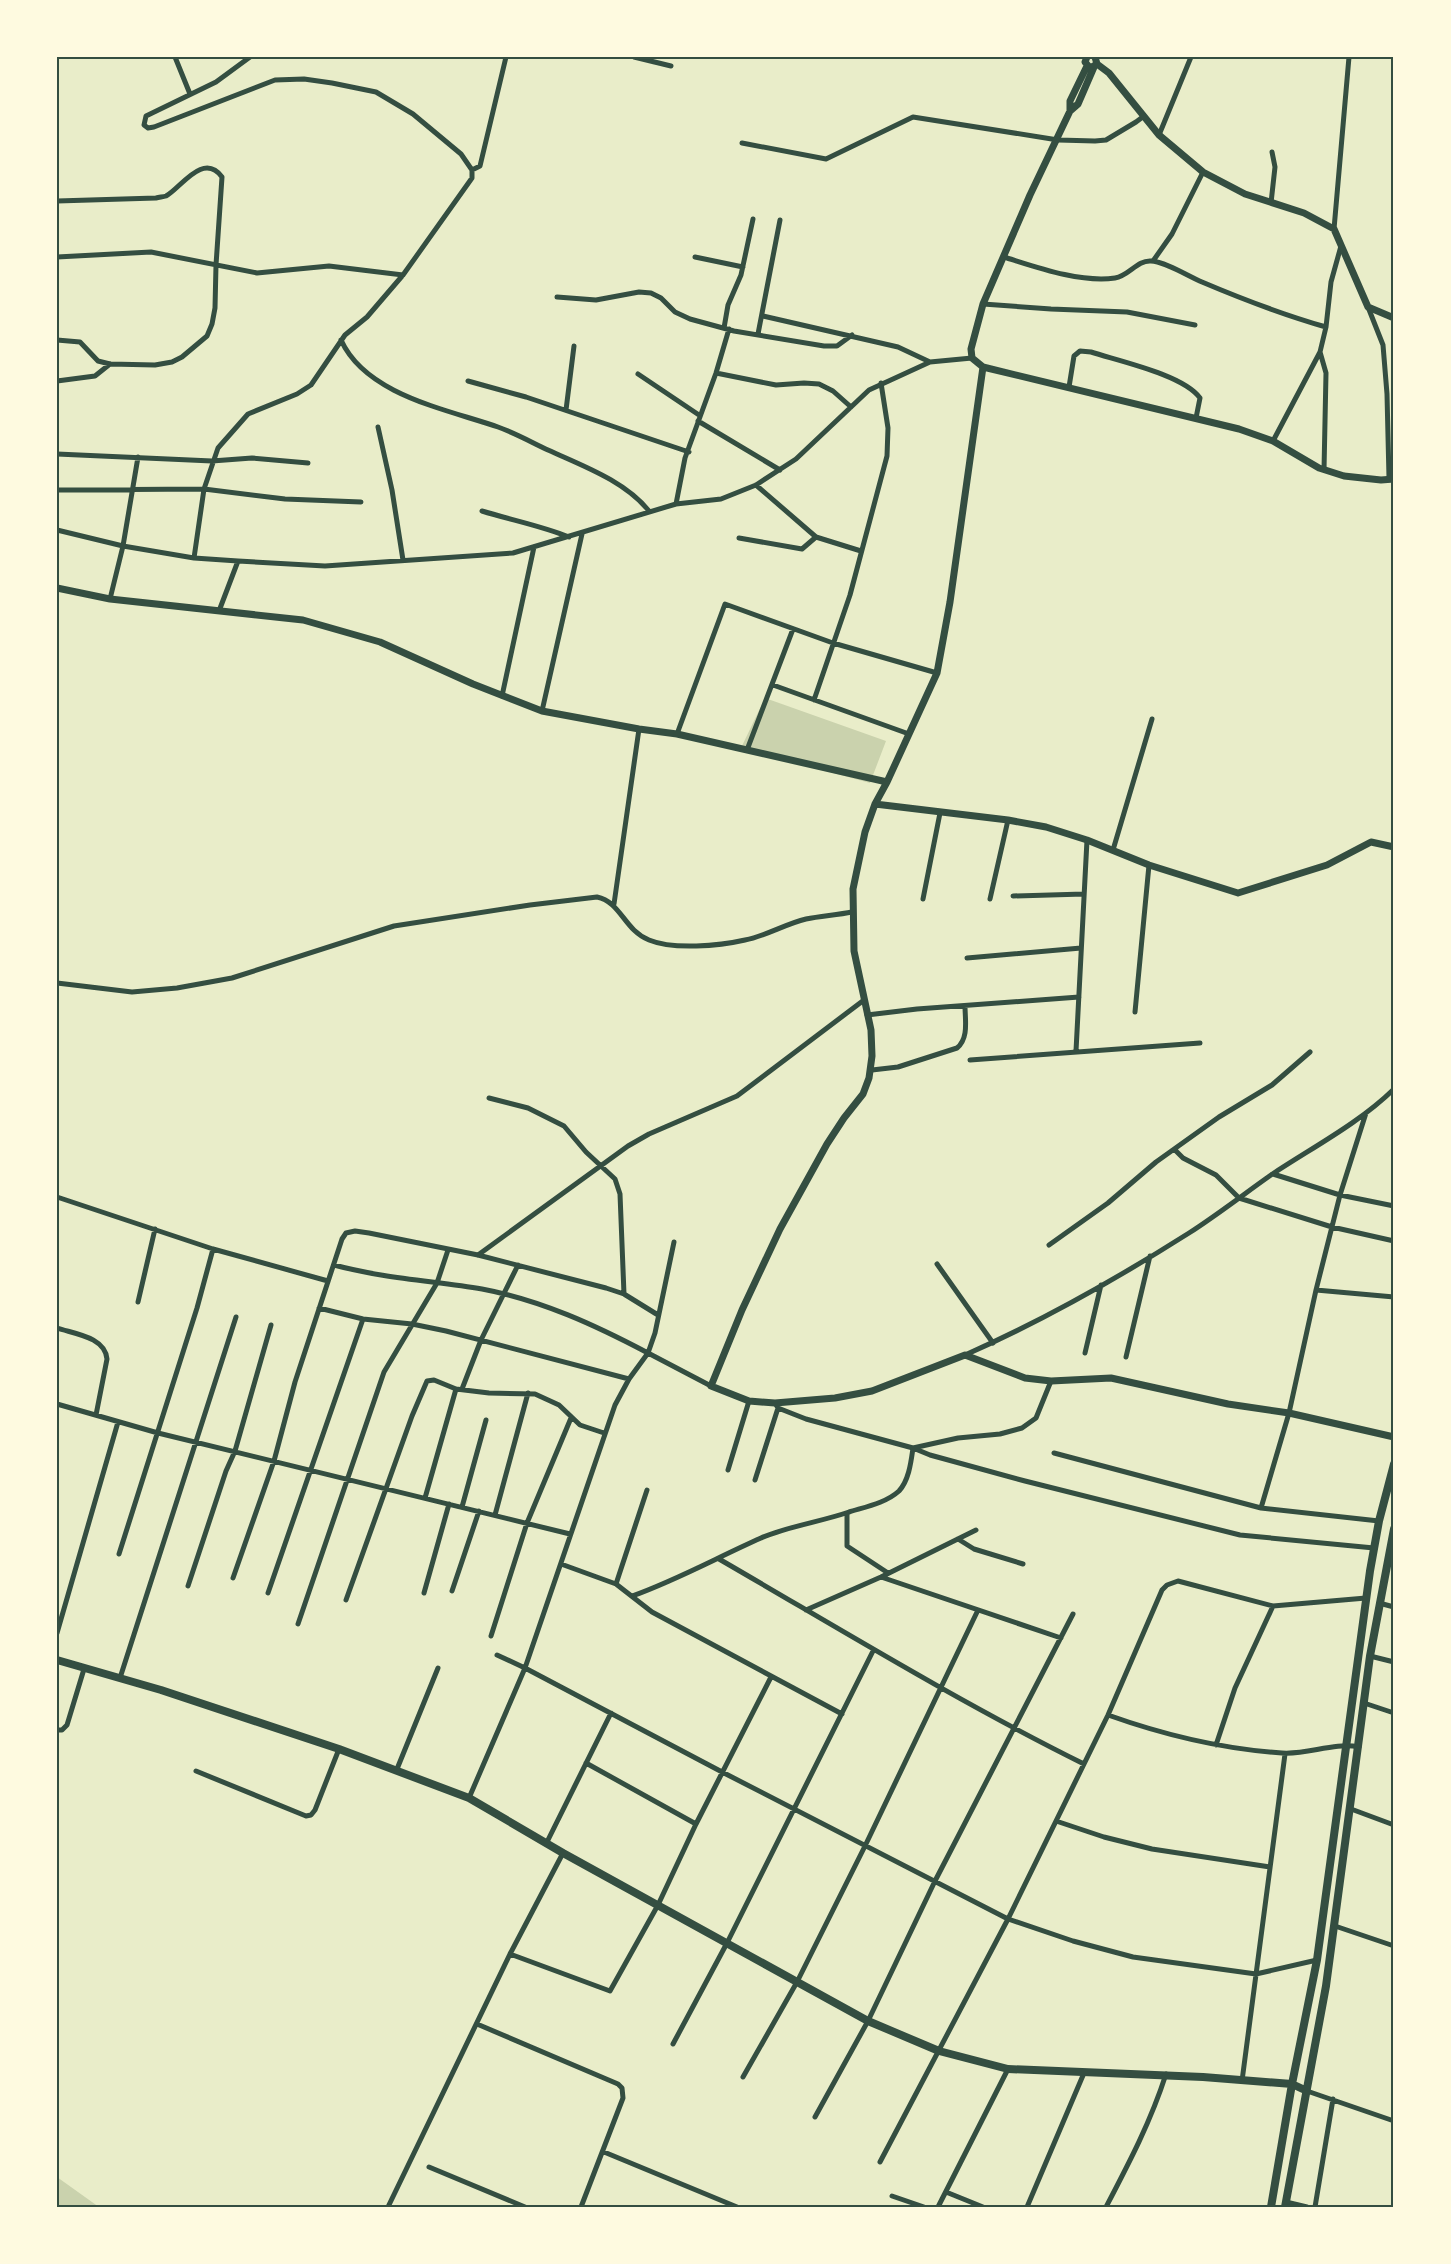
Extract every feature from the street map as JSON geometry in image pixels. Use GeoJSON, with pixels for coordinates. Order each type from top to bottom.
{"type":"FeatureCollection","features":[{"type":"Feature","properties":{"kind":"main road"},"geometry":{"type":"LineString","coordinates":[[1271,2207],[1292,2084],[1317,1960],[1374,1548],[1394,1464]]}},
{"type":"Feature","properties":{"kind":"main road"},"geometry":{"type":"LineString","coordinates":[[1285,2204],[1335,1926],[1370,1656],[1394,1529]]}},
{"type":"Feature","properties":{"kind":"main road"},"geometry":{"type":"LineString","coordinates":[[57,1660],[339,1749],[469,1798],[546,1844],[868,2021],[939,2051],[1008,2069],[1166,2074],[1292,2084],[1307,2091]]}},
{"type":"Feature","properties":{"kind":"street"},"geometry":{"type":"LineString","coordinates":[[175,57],[190,94]]}},
{"type":"Feature","properties":{"kind":"street"},"geometry":{"type":"LineString","coordinates":[[194,558],[204,489],[212,461],[225,438],[248,414],[297,394],[311,384],[341,340],[367,317],[403,275],[472,178],[472,170],[461,154],[431,127],[389,98],[376,92],[304,79],[275,80],[154,127],[148,128],[144,125],[143,119],[146,116],[216,82],[250,57]]}},
{"type":"Feature","properties":{"kind":"street"},"geometry":{"type":"LineString","coordinates":[[472,170],[480,166],[506,57]]}},
{"type":"Feature","properties":{"kind":"street"},"geometry":{"type":"LineString","coordinates":[[634,57],[671,66]]}},
{"type":"Feature","properties":{"kind":"street"},"geometry":{"type":"LineString","coordinates":[[1159,135],[1191,57]]}},
{"type":"Feature","properties":{"kind":"street"},"geometry":{"type":"LineString","coordinates":[[1334,229],[1304,213],[1245,194],[1203,172],[1159,135],[1109,73],[1090,61],[1078,104],[1070,111],[983,303],[971,349],[972,358],[983,367],[1239,429],[1273,441],[1324,470],[1344,476],[1391,479],[1383,345],[1334,229],[1350,57]]}},
{"type":"Feature","properties":{"kind":"street"},"geometry":{"type":"LineString","coordinates":[[742,143],[826,159],[913,117],[1058,140],[1095,141],[1106,140],[1144,116]]}},
{"type":"Feature","properties":{"kind":"street"},"geometry":{"type":"LineString","coordinates":[[1271,203],[1275,167],[1272,152]]}},
{"type":"Feature","properties":{"kind":"street"},"geometry":{"type":"LineString","coordinates":[[57,201],[166,196],[196,171],[211,170],[219,173],[223,182],[215,308],[207,336],[182,357],[172,362],[155,365],[110,364],[98,361],[80,342],[57,340]]}},
{"type":"Feature","properties":{"kind":"street"},"geometry":{"type":"LineString","coordinates":[[1153,261],[1172,234],[1203,172]]}},
{"type":"Feature","properties":{"kind":"street"},"geometry":{"type":"LineString","coordinates":[[675,504],[685,458],[716,373],[726,329],[728,305],[743,267],[753,219]]}},
{"type":"Feature","properties":{"kind":"street"},"geometry":{"type":"LineString","coordinates":[[758,334],[780,220]]}},
{"type":"Feature","properties":{"kind":"street"},"geometry":{"type":"LineString","coordinates":[[1273,441],[1320,352],[1326,327],[1331,282],[1341,246]]}},
{"type":"Feature","properties":{"kind":"street"},"geometry":{"type":"LineString","coordinates":[[57,257],[151,252],[177,255],[257,273],[329,266],[403,275]]}},
{"type":"Feature","properties":{"kind":"street"},"geometry":{"type":"LineString","coordinates":[[1004,256],[1060,273],[1110,278],[1119,277],[1143,262],[1153,261],[1201,282],[1304,321],[1326,327]]}},
{"type":"Feature","properties":{"kind":"street"},"geometry":{"type":"LineString","coordinates":[[695,257],[743,267]]}},
{"type":"Feature","properties":{"kind":"street"},"geometry":{"type":"LineString","coordinates":[[558,297],[597,300],[639,292],[651,293],[661,298],[675,312],[690,319],[726,329],[789,342],[824,346],[837,346],[852,335]]}},
{"type":"Feature","properties":{"kind":"street"},"geometry":{"type":"LineString","coordinates":[[983,303],[1051,309],[1116,311],[1194,325]]}},
{"type":"Feature","properties":{"kind":"street"},"geometry":{"type":"LineString","coordinates":[[1368,307],[1394,318]]}},
{"type":"Feature","properties":{"kind":"street"},"geometry":{"type":"LineString","coordinates":[[763,316],[898,347],[930,362]]}},
{"type":"Feature","properties":{"kind":"street"},"geometry":{"type":"LineString","coordinates":[[341,340],[345,350],[363,370],[392,389],[440,410],[501,428],[593,469],[641,501],[650,511]]}},
{"type":"Feature","properties":{"kind":"street"},"geometry":{"type":"LineString","coordinates":[[566,410],[574,346]]}},
{"type":"Feature","properties":{"kind":"street"},"geometry":{"type":"LineString","coordinates":[[1069,387],[1074,356],[1080,351],[1091,352],[1169,377],[1185,386],[1200,398],[1196,418]]}},
{"type":"Feature","properties":{"kind":"street"},"geometry":{"type":"LineString","coordinates":[[1320,352],[1326,373],[1324,470]]}},
{"type":"Feature","properties":{"kind":"street"},"geometry":{"type":"LineString","coordinates":[[57,530],[123,546],[194,558],[325,566],[513,553],[582,534],[623,518],[675,504],[721,499],[756,485],[796,459],[870,390],[881,383],[930,362],[972,358]]}},
{"type":"Feature","properties":{"kind":"street"},"geometry":{"type":"LineString","coordinates":[[57,381],[95,376],[110,364]]}},
{"type":"Feature","properties":{"kind":"street"},"geometry":{"type":"LineString","coordinates":[[711,1386],[742,1310],[780,1229],[843,1118],[863,1094],[872,1070],[871,1030],[854,951],[853,889],[859,855],[875,804],[937,673],[950,602],[983,367]]}},
{"type":"Feature","properties":{"kind":"street"},"geometry":{"type":"LineString","coordinates":[[716,373],[776,385],[819,384],[833,391],[851,407]]}},
{"type":"Feature","properties":{"kind":"street"},"geometry":{"type":"LineString","coordinates":[[639,374],[699,418],[780,470]]}},
{"type":"Feature","properties":{"kind":"street"},"geometry":{"type":"LineString","coordinates":[[468,381],[566,410],[689,452]]}},
{"type":"Feature","properties":{"kind":"street"},"geometry":{"type":"LineString","coordinates":[[814,700],[850,595],[887,456],[888,428],[881,383]]}},
{"type":"Feature","properties":{"kind":"street"},"geometry":{"type":"LineString","coordinates":[[378,427],[392,490],[403,560]]}},
{"type":"Feature","properties":{"kind":"street"},"geometry":{"type":"LineString","coordinates":[[57,454],[212,461],[252,458],[308,464]]}},
{"type":"Feature","properties":{"kind":"street"},"geometry":{"type":"LineString","coordinates":[[110,599],[123,546],[138,457]]}},
{"type":"Feature","properties":{"kind":"street"},"geometry":{"type":"LineString","coordinates":[[756,485],[816,537],[861,551]]}},
{"type":"Feature","properties":{"kind":"street"},"geometry":{"type":"LineString","coordinates":[[57,490],[204,489],[285,499],[361,502]]}},
{"type":"Feature","properties":{"kind":"street"},"geometry":{"type":"LineString","coordinates":[[482,511],[570,537]]}},
{"type":"Feature","properties":{"kind":"street"},"geometry":{"type":"LineString","coordinates":[[542,711],[582,534]]}},
{"type":"Feature","properties":{"kind":"street"},"geometry":{"type":"LineString","coordinates":[[740,538],[802,549],[816,537]]}},
{"type":"Feature","properties":{"kind":"street"},"geometry":{"type":"LineString","coordinates":[[502,696],[534,547]]}},
{"type":"Feature","properties":{"kind":"street"},"geometry":{"type":"LineString","coordinates":[[219,611],[238,561]]}},
{"type":"Feature","properties":{"kind":"street"},"geometry":{"type":"LineString","coordinates":[[57,588],[110,599],[303,620],[380,642],[502,696],[542,711],[677,734],[887,782]]}},
{"type":"Feature","properties":{"kind":"street"},"geometry":{"type":"LineString","coordinates":[[677,734],[725,604],[833,643],[937,673]]}},
{"type":"Feature","properties":{"kind":"street"},"geometry":{"type":"LineString","coordinates":[[747,750],[793,629]]}},
{"type":"Feature","properties":{"kind":"street"},"geometry":{"type":"LineString","coordinates":[[773,685],[909,734]]}},
{"type":"Feature","properties":{"kind":"street"},"geometry":{"type":"LineString","coordinates":[[1113,850],[1152,719]]}},
{"type":"Feature","properties":{"kind":"street"},"geometry":{"type":"LineString","coordinates":[[614,904],[639,729]]}},
{"type":"Feature","properties":{"kind":"street"},"geometry":{"type":"LineString","coordinates":[[875,804],[1008,820],[1046,827],[1087,840],[1149,865],[1238,893],[1327,865],[1371,842],[1394,847]]}},
{"type":"Feature","properties":{"kind":"street"},"geometry":{"type":"LineString","coordinates":[[923,899],[940,813]]}},
{"type":"Feature","properties":{"kind":"street"},"geometry":{"type":"LineString","coordinates":[[990,899],[1008,820]]}},
{"type":"Feature","properties":{"kind":"street"},"geometry":{"type":"LineString","coordinates":[[1076,1051],[1087,840]]}},
{"type":"Feature","properties":{"kind":"street"},"geometry":{"type":"LineString","coordinates":[[1135,1012],[1149,865]]}},
{"type":"Feature","properties":{"kind":"street"},"geometry":{"type":"LineString","coordinates":[[1013,896],[1084,894]]}},
{"type":"Feature","properties":{"kind":"street"},"geometry":{"type":"LineString","coordinates":[[57,983],[132,992],[177,988],[232,978],[394,926],[507,908],[597,897],[607,899],[614,904],[630,927],[648,939],[667,944],[704,945],[746,940],[806,920],[852,912]]}},
{"type":"Feature","properties":{"kind":"street"},"geometry":{"type":"LineString","coordinates":[[967,958],[1081,948]]}},
{"type":"Feature","properties":{"kind":"street"},"geometry":{"type":"LineString","coordinates":[[867,1015],[1079,997]]}},
{"type":"Feature","properties":{"kind":"street"},"geometry":{"type":"LineString","coordinates":[[478,1255],[628,1146],[649,1134],[737,1096],[864,1000]]}},
{"type":"Feature","properties":{"kind":"street"},"geometry":{"type":"LineString","coordinates":[[872,1070],[898,1066],[957,1048],[965,1037],[965,1006]]}},
{"type":"Feature","properties":{"kind":"street"},"geometry":{"type":"LineString","coordinates":[[970,1060],[1200,1043]]}},
{"type":"Feature","properties":{"kind":"street"},"geometry":{"type":"LineString","coordinates":[[1049,1245],[1108,1203],[1156,1162],[1219,1118],[1272,1085],[1310,1052]]}},
{"type":"Feature","properties":{"kind":"street"},"geometry":{"type":"LineString","coordinates":[[777,1406],[872,1390],[993,1343],[1101,1285],[1190,1232],[1366,1113],[1394,1089]]}},
{"type":"Feature","properties":{"kind":"street"},"geometry":{"type":"LineString","coordinates":[[489,1098],[528,1108],[564,1126],[615,1179],[618,1187],[624,1294]]}},
{"type":"Feature","properties":{"kind":"street"},"geometry":{"type":"LineString","coordinates":[[1261,1508],[1289,1413],[1340,1195],[1366,1113]]}},
{"type":"Feature","properties":{"kind":"street"},"geometry":{"type":"LineString","coordinates":[[1175,1150],[1183,1158],[1216,1175],[1239,1198],[1332,1227],[1394,1241]]}},
{"type":"Feature","properties":{"kind":"street"},"geometry":{"type":"LineString","coordinates":[[1273,1174],[1340,1195],[1394,1206]]}},
{"type":"Feature","properties":{"kind":"street"},"geometry":{"type":"LineString","coordinates":[[57,1197],[213,1249],[328,1281]]}},
{"type":"Feature","properties":{"kind":"street"},"geometry":{"type":"LineString","coordinates":[[138,1302],[155,1229]]}},
{"type":"Feature","properties":{"kind":"street"},"geometry":{"type":"LineString","coordinates":[[233,1578],[274,1461],[295,1382],[346,1233],[355,1231],[518,1265],[624,1294],[658,1315]]}},
{"type":"Feature","properties":{"kind":"street"},"geometry":{"type":"LineString","coordinates":[[469,1798],[525,1668],[604,1433],[628,1379],[648,1353],[655,1333],[674,1242]]}},
{"type":"Feature","properties":{"kind":"street"},"geometry":{"type":"LineString","coordinates":[[120,1554],[197,1308],[213,1249]]}},
{"type":"Feature","properties":{"kind":"street"},"geometry":{"type":"LineString","coordinates":[[298,1624],[384,1372],[437,1284],[448,1250]]}},
{"type":"Feature","properties":{"kind":"street"},"geometry":{"type":"LineString","coordinates":[[1126,1357],[1150,1256]]}},
{"type":"Feature","properties":{"kind":"street"},"geometry":{"type":"LineString","coordinates":[[937,1264],[993,1343]]}},
{"type":"Feature","properties":{"kind":"street"},"geometry":{"type":"LineString","coordinates":[[334,1265],[366,1273],[504,1294],[539,1304],[574,1317],[711,1386],[749,1401],[777,1406],[806,1419],[1025,1481],[1240,1535],[1374,1548]]}},
{"type":"Feature","properties":{"kind":"street"},"geometry":{"type":"LineString","coordinates":[[426,1498],[459,1389],[518,1265]]}},
{"type":"Feature","properties":{"kind":"street"},"geometry":{"type":"LineString","coordinates":[[1085,1353],[1101,1285]]}},
{"type":"Feature","properties":{"kind":"street"},"geometry":{"type":"LineString","coordinates":[[1316,1290],[1394,1297]]}},
{"type":"Feature","properties":{"kind":"street"},"geometry":{"type":"LineString","coordinates":[[320,1308],[363,1318],[412,1324],[628,1379]]}},
{"type":"Feature","properties":{"kind":"street"},"geometry":{"type":"LineString","coordinates":[[120,1678],[236,1317]]}},
{"type":"Feature","properties":{"kind":"street"},"geometry":{"type":"LineString","coordinates":[[268,1593],[363,1318]]}},
{"type":"Feature","properties":{"kind":"street"},"geometry":{"type":"LineString","coordinates":[[188,1586],[226,1471],[235,1452],[271,1325]]}},
{"type":"Feature","properties":{"kind":"street"},"geometry":{"type":"LineString","coordinates":[[57,1328],[94,1340],[102,1344],[107,1351],[96,1415]]}},
{"type":"Feature","properties":{"kind":"street"},"geometry":{"type":"LineString","coordinates":[[965,1355],[1026,1378],[1051,1381],[1111,1378],[1228,1404],[1289,1413],[1394,1437]]}},
{"type":"Feature","properties":{"kind":"street"},"geometry":{"type":"LineString","coordinates":[[346,1600],[424,1384],[429,1380],[459,1389],[489,1393],[528,1393],[559,1406],[580,1425],[604,1433]]}},
{"type":"Feature","properties":{"kind":"street"},"geometry":{"type":"LineString","coordinates":[[913,1448],[958,1438],[1000,1434],[1022,1428],[1036,1418],[1051,1381]]}},
{"type":"Feature","properties":{"kind":"street"},"geometry":{"type":"LineString","coordinates":[[495,1515],[528,1393]]}},
{"type":"Feature","properties":{"kind":"street"},"geometry":{"type":"LineString","coordinates":[[728,1470],[749,1401]]}},
{"type":"Feature","properties":{"kind":"street"},"geometry":{"type":"LineString","coordinates":[[57,1404],[158,1433],[570,1534]]}},
{"type":"Feature","properties":{"kind":"street"},"geometry":{"type":"LineString","coordinates":[[755,1480],[777,1406]]}},
{"type":"Feature","properties":{"kind":"street"},"geometry":{"type":"LineString","coordinates":[[492,1636],[527,1523],[571,1418]]}},
{"type":"Feature","properties":{"kind":"street"},"geometry":{"type":"LineString","coordinates":[[462,1507],[486,1420]]}},
{"type":"Feature","properties":{"kind":"street"},"geometry":{"type":"LineString","coordinates":[[57,1634],[118,1422]]}},
{"type":"Feature","properties":{"kind":"street"},"geometry":{"type":"LineString","coordinates":[[632,1596],[665,1584],[762,1538],[785,1529],[874,1504],[897,1492],[904,1484],[910,1468],[913,1448]]}},
{"type":"Feature","properties":{"kind":"street"},"geometry":{"type":"LineString","coordinates":[[1054,1454],[1261,1508],[1379,1521]]}},
{"type":"Feature","properties":{"kind":"street"},"geometry":{"type":"LineString","coordinates":[[616,1584],[647,1490]]}},
{"type":"Feature","properties":{"kind":"street"},"geometry":{"type":"LineString","coordinates":[[424,1593],[449,1504]]}},
{"type":"Feature","properties":{"kind":"street"},"geometry":{"type":"LineString","coordinates":[[452,1591],[479,1511]]}},
{"type":"Feature","properties":{"kind":"street"},"geometry":{"type":"LineString","coordinates":[[847,1513],[847,1546],[888,1573]]}},
{"type":"Feature","properties":{"kind":"street"},"geometry":{"type":"LineString","coordinates":[[806,1610],[881,1577],[976,1530]]}},
{"type":"Feature","properties":{"kind":"street"},"geometry":{"type":"LineString","coordinates":[[958,1539],[974,1549],[1023,1564]]}},
{"type":"Feature","properties":{"kind":"street"},"geometry":{"type":"LineString","coordinates":[[719,1559],[873,1651],[1014,1729],[1084,1764]]}},
{"type":"Feature","properties":{"kind":"street"},"geometry":{"type":"LineString","coordinates":[[561,1564],[616,1584],[652,1612],[842,1714]]}},
{"type":"Feature","properties":{"kind":"street"},"geometry":{"type":"LineString","coordinates":[[881,1577],[1061,1638]]}},
{"type":"Feature","properties":{"kind":"street"},"geometry":{"type":"LineString","coordinates":[[880,2162],[1008,1919],[1108,1715],[1156,1602],[1167,1585],[1178,1581],[1273,1606],[1366,1598]]}},
{"type":"Feature","properties":{"kind":"street"},"geometry":{"type":"LineString","coordinates":[[1379,1603],[1394,1607]]}},
{"type":"Feature","properties":{"kind":"street"},"geometry":{"type":"LineString","coordinates":[[1216,1744],[1234,1689],[1273,1606]]}},
{"type":"Feature","properties":{"kind":"street"},"geometry":{"type":"LineString","coordinates":[[743,2077],[797,1982],[978,1610]]}},
{"type":"Feature","properties":{"kind":"street"},"geometry":{"type":"LineString","coordinates":[[814,2117],[868,2021],[935,1881],[1073,1614]]}},
{"type":"Feature","properties":{"kind":"street"},"geometry":{"type":"LineString","coordinates":[[673,2044],[727,1943],[873,1651]]}},
{"type":"Feature","properties":{"kind":"street"},"geometry":{"type":"LineString","coordinates":[[497,1655],[1008,1919],[1073,1941],[1132,1957],[1256,1974],[1317,1960]]}},
{"type":"Feature","properties":{"kind":"street"},"geometry":{"type":"LineString","coordinates":[[1370,1656],[1394,1662]]}},
{"type":"Feature","properties":{"kind":"street"},"geometry":{"type":"LineString","coordinates":[[397,1769],[438,1668]]}},
{"type":"Feature","properties":{"kind":"street"},"geometry":{"type":"LineString","coordinates":[[57,1730],[62,1730],[67,1725],[84,1669]]}},
{"type":"Feature","properties":{"kind":"street"},"geometry":{"type":"LineString","coordinates":[[510,1954],[610,1991],[658,1905],[696,1824],[771,1677]]}},
{"type":"Feature","properties":{"kind":"street"},"geometry":{"type":"LineString","coordinates":[[1364,1703],[1394,1713]]}},
{"type":"Feature","properties":{"kind":"street"},"geometry":{"type":"LineString","coordinates":[[546,1844],[611,1713]]}},
{"type":"Feature","properties":{"kind":"street"},"geometry":{"type":"LineString","coordinates":[[1108,1715],[1155,1732],[1285,1754],[1346,1745],[1359,1747]]}},
{"type":"Feature","properties":{"kind":"street"},"geometry":{"type":"LineString","coordinates":[[196,1772],[306,1816],[311,1815],[315,1810],[339,1749]]}},
{"type":"Feature","properties":{"kind":"street"},"geometry":{"type":"LineString","coordinates":[[1242,2081],[1285,1754]]}},
{"type":"Feature","properties":{"kind":"street"},"geometry":{"type":"LineString","coordinates":[[586,1763],[696,1824]]}},
{"type":"Feature","properties":{"kind":"street"},"geometry":{"type":"LineString","coordinates":[[1351,1809],[1394,1825]]}},
{"type":"Feature","properties":{"kind":"street"},"geometry":{"type":"LineString","coordinates":[[1056,1821],[1104,1837],[1152,1849],[1270,1867]]}},
{"type":"Feature","properties":{"kind":"street"},"geometry":{"type":"LineString","coordinates":[[388,2207],[510,1954],[563,1853]]}},
{"type":"Feature","properties":{"kind":"street"},"geometry":{"type":"LineString","coordinates":[[1335,1926],[1394,1946]]}},
{"type":"Feature","properties":{"kind":"street"},"geometry":{"type":"LineString","coordinates":[[477,2024],[622,2088],[623,2098],[581,2207]]}},
{"type":"Feature","properties":{"kind":"street"},"geometry":{"type":"LineString","coordinates":[[938,2207],[1008,2069]]}},
{"type":"Feature","properties":{"kind":"street"},"geometry":{"type":"LineString","coordinates":[[1027,2207],[1084,2073]]}},
{"type":"Feature","properties":{"kind":"street"},"geometry":{"type":"LineString","coordinates":[[1106,2207],[1156,2107],[1166,2074]]}},
{"type":"Feature","properties":{"kind":"street"},"geometry":{"type":"LineString","coordinates":[[1307,2091],[1394,2121]]}},
{"type":"Feature","properties":{"kind":"street"},"geometry":{"type":"LineString","coordinates":[[1316,2207],[1333,2099]]}},
{"type":"Feature","properties":{"kind":"street"},"geometry":{"type":"LineString","coordinates":[[604,2152],[737,2207]]}},
{"type":"Feature","properties":{"kind":"street"},"geometry":{"type":"LineString","coordinates":[[429,2167],[525,2207]]}},
{"type":"Feature","properties":{"kind":"street"},"geometry":{"type":"LineString","coordinates":[[946,2192],[983,2207]]}},
{"type":"Feature","properties":{"kind":"street"},"geometry":{"type":"LineString","coordinates":[[892,2196],[924,2207]]}},
{"type":"Feature","properties":{"kind":"street"},"geometry":{"type":"LineString","coordinates":[[1285,2204],[1307,2207]]}},
{"type":"Feature","properties":{"kind":"green space"},"geometry":{"type":"Polygon","coordinates":[[[765,698],[886,741],[870,783],[741,748],[765,698]]]}},
{"type":"Feature","properties":{"kind":"green space"},"geometry":{"type":"Polygon","coordinates":[[[57,2177],[99,2207],[57,2207],[57,2177]]]}}]}
